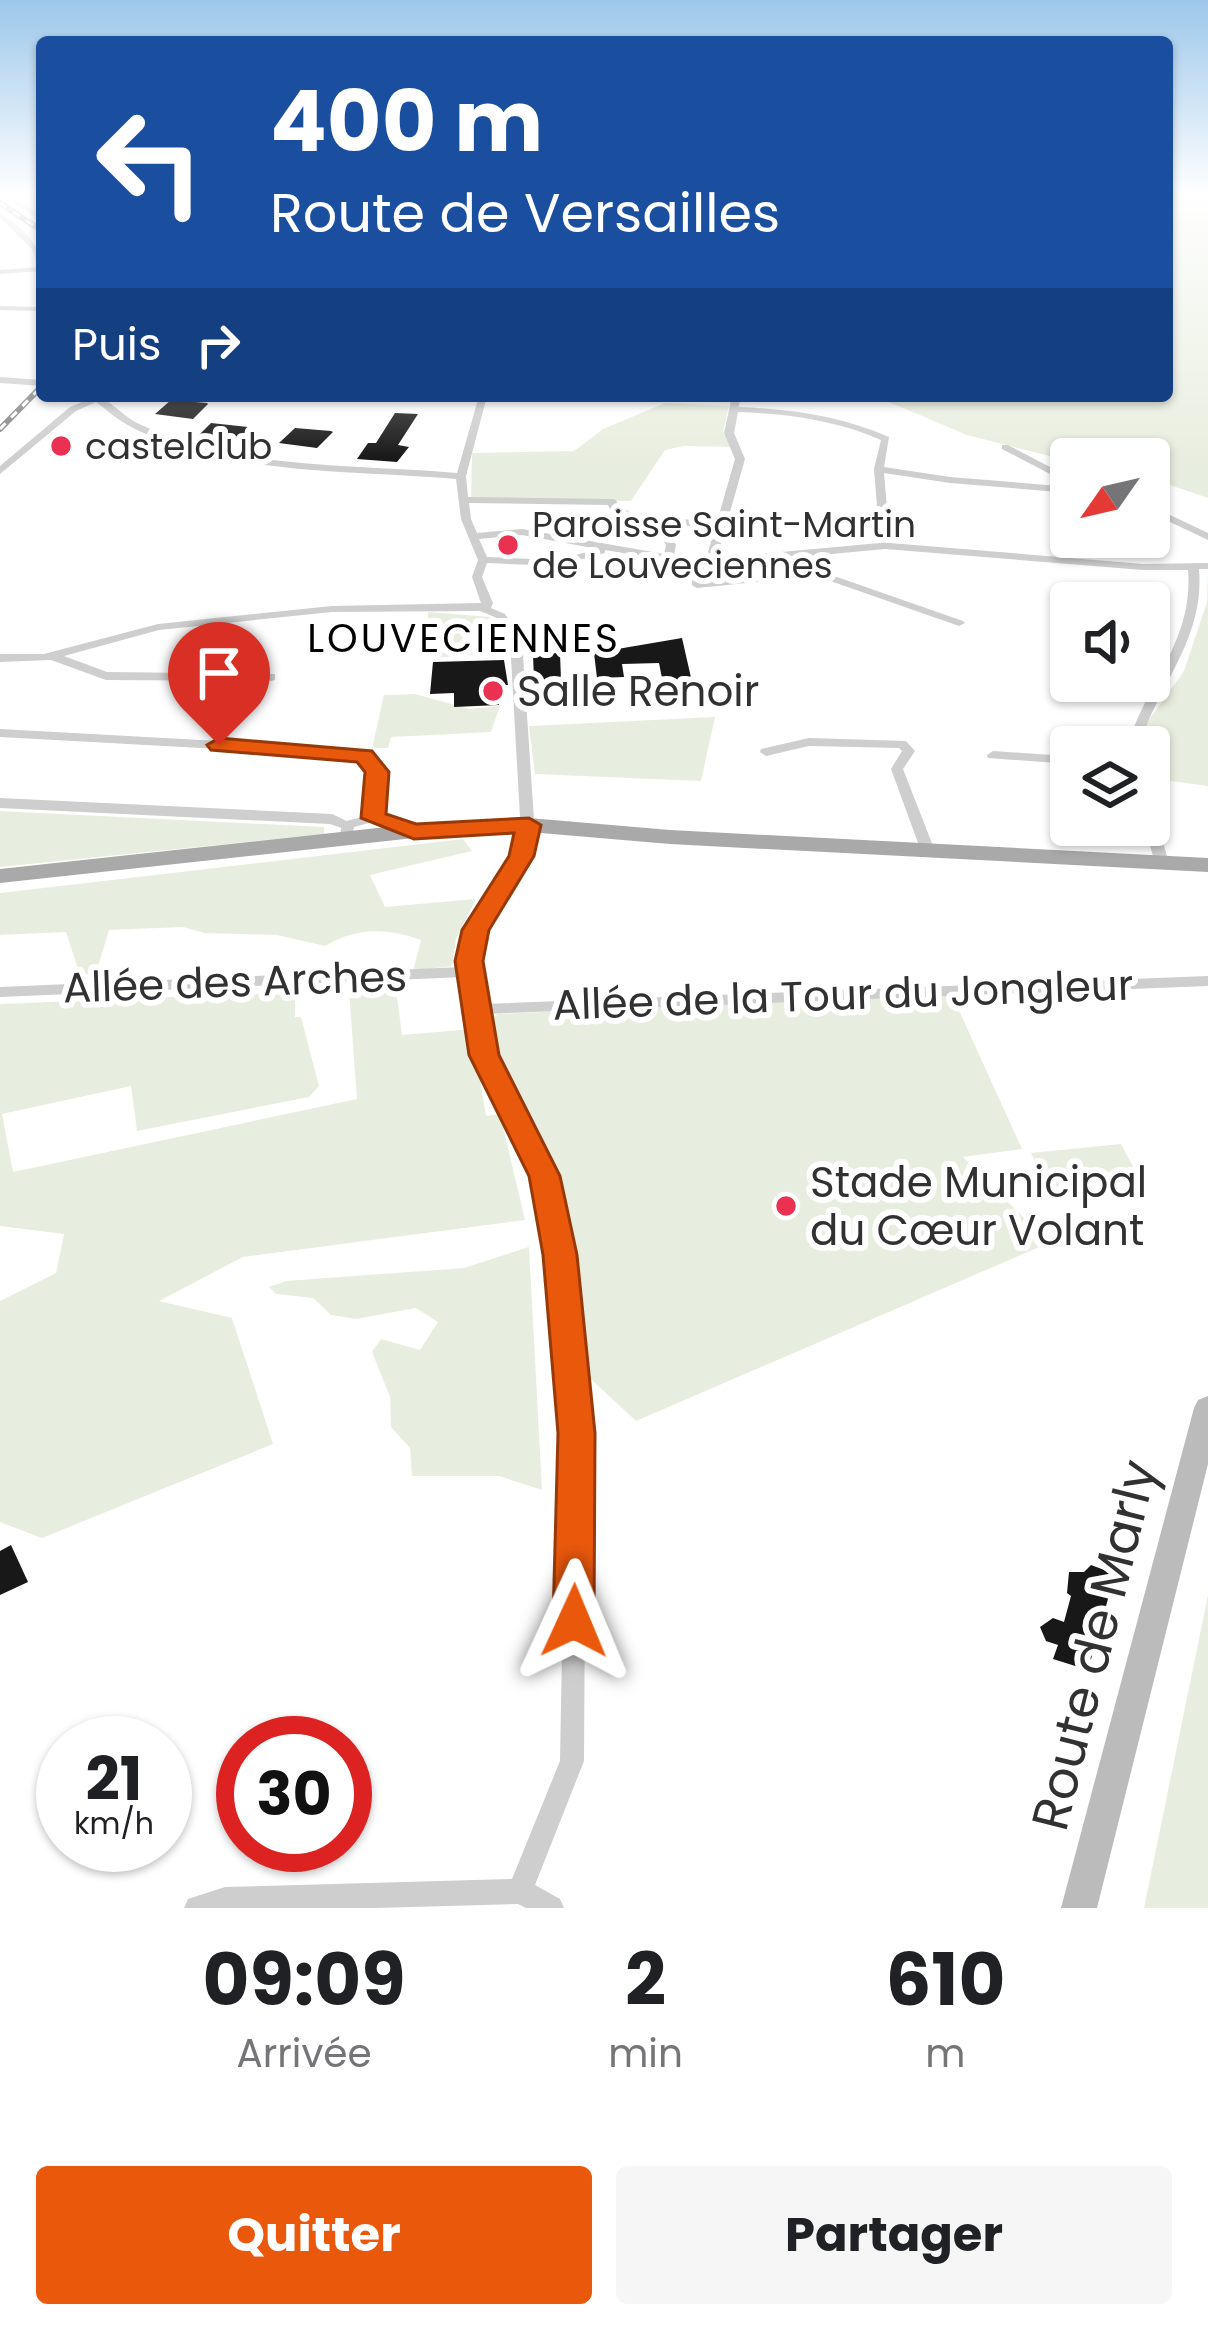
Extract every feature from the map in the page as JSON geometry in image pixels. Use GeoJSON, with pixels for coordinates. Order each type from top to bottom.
{"type":"FeatureCollection","features":[{"type":"Feature","properties":{"kind":"main road"},"geometry":{"type":"LineString","coordinates":[[350,836],[528,830]]}},
{"type":"Feature","properties":{"kind":"main road"},"geometry":{"type":"LineString","coordinates":[[0,876],[414,831],[528,830],[1208,865]]}},
{"type":"Feature","properties":{"kind":"main road","name":"Route de Marly"},"geometry":{"type":"LineString","coordinates":[[1079,1908],[1208,1408]]}},
{"type":"Feature","properties":{"kind":"street"},"geometry":{"type":"LineString","coordinates":[[0,308],[36,309]]}},
{"type":"Feature","properties":{"kind":"street"},"geometry":{"type":"LineString","coordinates":[[0,392],[4,381],[36,383]]}},
{"type":"Feature","properties":{"kind":"street"},"geometry":{"type":"LineString","coordinates":[[0,471],[87,402]]}},
{"type":"Feature","properties":{"kind":"street"},"geometry":{"type":"LineString","coordinates":[[101,402],[158,436],[237,455],[460,476]]}},
{"type":"Feature","properties":{"kind":"street"},"geometry":{"type":"LineString","coordinates":[[481,402],[460,476],[466,518],[483,560],[478,577],[487,603],[484,608]]}},
{"type":"Feature","properties":{"kind":"street"},"geometry":{"type":"LineString","coordinates":[[885,546],[879,469],[886,439],[847,421],[734,402],[730,433],[740,459],[722,526],[697,585],[817,573],[959,623]]}},
{"type":"Feature","properties":{"kind":"street"},"geometry":{"type":"LineString","coordinates":[[1005,447],[1050,474]]}},
{"type":"Feature","properties":{"kind":"street"},"geometry":{"type":"LineString","coordinates":[[879,469],[950,480],[1050,485]]}},
{"type":"Feature","properties":{"kind":"street"},"geometry":{"type":"LineString","coordinates":[[464,500],[612,502],[616,511],[722,526]]}},
{"type":"Feature","properties":{"kind":"street"},"geometry":{"type":"LineString","coordinates":[[1170,518],[1208,537]]}},
{"type":"Feature","properties":{"kind":"street"},"geometry":{"type":"LineString","coordinates":[[658,520],[670,544],[668,560]]}},
{"type":"Feature","properties":{"kind":"street"},"geometry":{"type":"LineString","coordinates":[[475,536],[522,532],[604,550],[705,562],[885,546],[1143,567],[1200,566]]}},
{"type":"Feature","properties":{"kind":"street"},"geometry":{"type":"LineString","coordinates":[[1137,726],[1180,655],[1208,548]]}},
{"type":"Feature","properties":{"kind":"street"},"geometry":{"type":"LineString","coordinates":[[483,560],[557,563],[604,550]]}},
{"type":"Feature","properties":{"kind":"street"},"geometry":{"type":"LineString","coordinates":[[0,658],[52,656],[158,627],[332,609],[484,608],[501,616],[518,645],[528,830],[522,856],[475,930],[470,971],[484,1055],[544,1176],[560,1255],[576,1433],[572,1761],[520,1891]]}},
{"type":"Feature","properties":{"kind":"street"},"geometry":{"type":"LineString","coordinates":[[52,656],[106,676],[271,677]]}},
{"type":"Feature","properties":{"kind":"street"},"geometry":{"type":"LineString","coordinates":[[0,733],[350,752],[373,762],[377,772],[374,818],[350,836],[332,819],[0,802]]}},
{"type":"Feature","properties":{"kind":"street"},"geometry":{"type":"LineString","coordinates":[[766,752],[809,742],[902,744],[909,751],[897,769],[928,851]]}},
{"type":"Feature","properties":{"kind":"street"},"geometry":{"type":"LineString","coordinates":[[993,755],[1050,758]]}},
{"type":"Feature","properties":{"kind":"street"},"geometry":{"type":"LineString","coordinates":[[374,818],[414,831]]}},
{"type":"Feature","properties":{"kind":"street"},"geometry":{"type":"LineString","coordinates":[[1157,846],[1162,863]]}},
{"type":"Feature","properties":{"kind":"street","name":"Allée des Arches"},"geometry":{"type":"LineString","coordinates":[[0,992],[470,971]]}},
{"type":"Feature","properties":{"kind":"street","name":"Allée de la Tour du Jongleur"},"geometry":{"type":"LineString","coordinates":[[478,1009],[1208,981]]}},
{"type":"Feature","properties":{"kind":"street"},"geometry":{"type":"LineString","coordinates":[[197,1908],[225,1900],[520,1891],[551,1908]]}},
{"type":"Feature","properties":{"kind":"green space"},"geometry":{"type":"Polygon","coordinates":[[[1173,282],[1208,282],[1208,498],[1170,485],[1170,438],[1050,438],[1050,456],[967,435],[889,402],[1173,402],[1173,282]]]}},
{"type":"Feature","properties":{"kind":"green space"},"geometry":{"type":"Polygon","coordinates":[[[665,403],[729,406],[723,432],[731,447],[665,450],[631,501],[471,499],[472,453],[574,451],[603,429],[665,403]]]}},
{"type":"Feature","properties":{"kind":"green space"},"geometry":{"type":"Polygon","coordinates":[[[1208,572],[1208,786],[1170,781],[1170,726],[1146,724],[1162,702],[1170,702],[1170,691],[1184,671],[1207,602],[1208,572]]]}},
{"type":"Feature","properties":{"kind":"green space"},"geometry":{"type":"Polygon","coordinates":[[[428,612],[490,617],[511,649],[426,658],[428,612]]]}},
{"type":"Feature","properties":{"kind":"green space"},"geometry":{"type":"Polygon","coordinates":[[[415,694],[470,709],[500,706],[491,732],[391,737],[388,748],[372,748],[384,695],[415,694]]]}},
{"type":"Feature","properties":{"kind":"green space"},"geometry":{"type":"Polygon","coordinates":[[[715,717],[701,781],[535,774],[529,726],[715,717]]]}},
{"type":"Feature","properties":{"kind":"green space"},"geometry":{"type":"Polygon","coordinates":[[[0,811],[324,827],[324,834],[0,867],[0,811]]]}},
{"type":"Feature","properties":{"kind":"green space"},"geometry":{"type":"Polygon","coordinates":[[[463,839],[472,851],[370,875],[385,907],[476,899],[456,939],[452,966],[413,971],[421,940],[396,933],[360,933],[325,946],[277,935],[204,933],[183,927],[109,930],[96,973],[80,975],[66,932],[0,935],[0,893],[463,839]]]}},
{"type":"Feature","properties":{"kind":"green space"},"geometry":{"type":"Polygon","coordinates":[[[388,989],[388,996],[397,996],[402,1035],[472,1029],[486,1116],[500,1114],[525,1220],[243,1257],[159,1301],[232,1318],[273,1444],[42,1538],[0,1522],[0,1301],[56,1273],[64,1234],[0,1226],[0,1004],[295,992],[295,1017],[301,1017],[319,1086],[309,1097],[137,1131],[131,1086],[2,1114],[13,1172],[357,1099],[349,990],[388,989]]]}},
{"type":"Feature","properties":{"kind":"green space","name":"Stade Municipal du Cœur Volant"},"geometry":{"type":"Polygon","coordinates":[[[952,995],[1022,1149],[963,1157],[1045,1239],[1044,1245],[636,1421],[583,1372],[556,1192],[541,1148],[497,1059],[487,1020],[498,1014],[952,995]]]}},
{"type":"Feature","properties":{"kind":"green space"},"geometry":{"type":"Polygon","coordinates":[[[1121,1144],[1139,1178],[1047,1187],[1031,1153],[1121,1144]]]}},
{"type":"Feature","properties":{"kind":"green space"},"geometry":{"type":"Polygon","coordinates":[[[529,1247],[542,1490],[499,1476],[412,1476],[410,1448],[391,1427],[390,1397],[372,1352],[381,1339],[420,1350],[438,1322],[416,1308],[356,1319],[331,1315],[313,1298],[276,1294],[269,1287],[286,1281],[464,1268],[529,1247]]]}},
{"type":"Feature","properties":{"kind":"green space"},"geometry":{"type":"Polygon","coordinates":[[[1208,1595],[1208,1908],[1144,1908],[1208,1595]]]}},
{"type":"Feature","properties":{"kind":"building"},"geometry":{"type":"Polygon","coordinates":[[[169,402],[208,404],[193,419],[155,414],[169,402]]]}},
{"type":"Feature","properties":{"kind":"building"},"geometry":{"type":"Polygon","coordinates":[[[395,413],[418,414],[398,445],[409,447],[397,462],[357,459],[368,443],[376,443],[395,413]]]}},
{"type":"Feature","properties":{"kind":"building"},"geometry":{"type":"Polygon","coordinates":[[[211,423],[250,428],[235,442],[195,439],[211,423]]]}},
{"type":"Feature","properties":{"kind":"building"},"geometry":{"type":"Polygon","coordinates":[[[295,428],[333,432],[317,448],[279,443],[295,428]]]}},
{"type":"Feature","properties":{"kind":"building"},"geometry":{"type":"Polygon","coordinates":[[[682,638],[692,682],[663,683],[659,663],[622,664],[624,677],[597,678],[594,653],[682,638]]]}},
{"type":"Feature","properties":{"kind":"building"},"geometry":{"type":"Polygon","coordinates":[[[560,653],[561,680],[534,681],[533,654],[560,653]]]}},
{"type":"Feature","properties":{"kind":"building"},"geometry":{"type":"Polygon","coordinates":[[[504,660],[508,685],[498,685],[499,705],[454,707],[454,693],[430,694],[433,662],[504,660]]]}},
{"type":"Feature","properties":{"kind":"building"},"geometry":{"type":"Polygon","coordinates":[[[11,1545],[28,1582],[0,1595],[0,1551],[11,1545]]]}},
{"type":"Feature","properties":{"kind":"building"},"geometry":{"type":"Polygon","coordinates":[[[1091,1565],[1115,1574],[1088,1670],[1053,1659],[1058,1645],[1046,1641],[1040,1627],[1053,1618],[1064,1622],[1071,1596],[1067,1593],[1069,1572],[1084,1572],[1091,1565]]]}},
{"type":"Feature","properties":{"kind":"railway"},"geometry":{"type":"LineString","coordinates":[[0,429],[36,392]]}},
{"type":"Feature","properties":{"kind":"place","name":"castelclub"},"geometry":{"type":"Point","coordinates":[61,446]}},
{"type":"Feature","properties":{"kind":"place","name":"Paroisse Saint-Martin de Louveciennes"},"geometry":{"type":"Point","coordinates":[508,545]}},
{"type":"Feature","properties":{"kind":"place","name":"Salle Renoir"},"geometry":{"type":"Point","coordinates":[493,691]}},
{"type":"Feature","properties":{"kind":"place","name":"Stade Municipal du Cœur Volant"},"geometry":{"type":"Point","coordinates":[786,1206]}},
{"type":"Feature","properties":{"kind":"district","name":"LOUVECIENNES"},"geometry":{"type":"Point","coordinates":[464,638]}},
{"type":"Feature","properties":{"kind":"route"},"geometry":{"type":"LineString","coordinates":[[219,745],[364,756],[377,772],[374,818],[414,831],[529,825],[522,856],[475,930],[469,961],[484,1055],[524,1127],[544,1176],[560,1255],[576,1433],[574,1621]]}}]}
